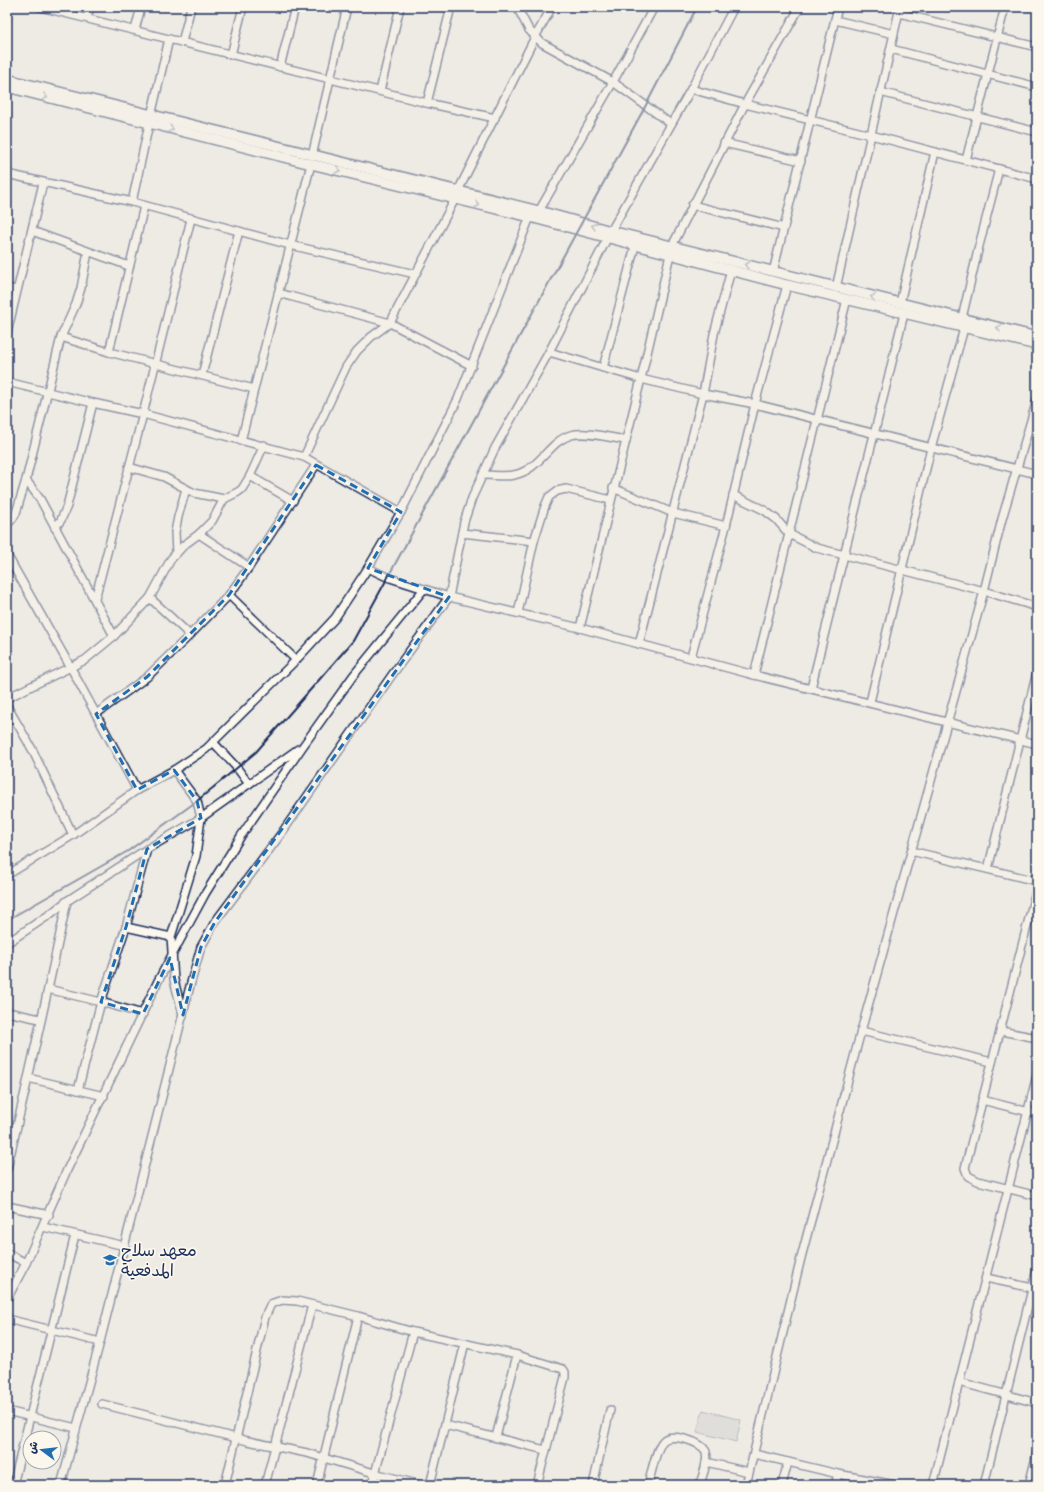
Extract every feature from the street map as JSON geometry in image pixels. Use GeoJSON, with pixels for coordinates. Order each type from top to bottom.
{"type":"FeatureCollection","features":[{"type":"Feature","properties":{"kind":"main road"},"geometry":{"type":"LineString","coordinates":[[7,80],[150,120]]}},
{"type":"Feature","properties":{"kind":"main road"},"geometry":{"type":"LineString","coordinates":[[7,87],[150,120],[456,195],[539,211],[609,235],[635,246],[670,251],[773,272],[900,303],[1037,345]]}},
{"type":"Feature","properties":{"kind":"main road"},"geometry":{"type":"LineString","coordinates":[[456,195],[530,217],[609,235],[787,285],[904,314],[1037,337]]}},
{"type":"Feature","properties":{"kind":"street"},"geometry":{"type":"LineString","coordinates":[[40,7],[427,103],[495,118]]}},
{"type":"Feature","properties":{"kind":"street"},"geometry":{"type":"LineString","coordinates":[[87,18],[90,7]]}},
{"type":"Feature","properties":{"kind":"street"},"geometry":{"type":"LineString","coordinates":[[135,30],[141,7]]}},
{"type":"Feature","properties":{"kind":"street"},"geometry":{"type":"LineString","coordinates":[[182,42],[191,7]]}},
{"type":"Feature","properties":{"kind":"street"},"geometry":{"type":"LineString","coordinates":[[231,54],[243,7]]}},
{"type":"Feature","properties":{"kind":"street"},"geometry":{"type":"LineString","coordinates":[[280,67],[295,7]]}},
{"type":"Feature","properties":{"kind":"street"},"geometry":{"type":"LineString","coordinates":[[241,441],[312,160],[347,7]]}},
{"type":"Feature","properties":{"kind":"street"},"geometry":{"type":"LineString","coordinates":[[380,91],[400,7]]}},
{"type":"Feature","properties":{"kind":"street"},"geometry":{"type":"LineString","coordinates":[[427,103],[451,7]]}},
{"type":"Feature","properties":{"kind":"street"},"geometry":{"type":"LineString","coordinates":[[517,7],[529,30],[542,43],[613,82],[671,124]]}},
{"type":"Feature","properties":{"kind":"street"},"geometry":{"type":"LineString","coordinates":[[304,457],[346,367],[357,351],[371,337],[390,323],[535,37],[552,7]]}},
{"type":"Feature","properties":{"kind":"street"},"geometry":{"type":"LineString","coordinates":[[539,211],[654,7]]}},
{"type":"Feature","properties":{"kind":"street"},"geometry":{"type":"LineString","coordinates":[[60,1485],[100,1342],[183,1015],[202,947],[224,909],[281,834],[392,675],[449,597],[462,533],[472,498],[502,434],[549,352],[609,235],[691,89],[734,7]]}},
{"type":"Feature","properties":{"kind":"street"},"geometry":{"type":"LineString","coordinates":[[580,628],[641,379],[670,251],[744,104],[800,7]]}},
{"type":"Feature","properties":{"kind":"street"},"geometry":{"type":"LineString","coordinates":[[773,272],[838,7]]}},
{"type":"Feature","properties":{"kind":"street"},"geometry":{"type":"LineString","coordinates":[[966,160],[1005,7]]}},
{"type":"Feature","properties":{"kind":"street"},"geometry":{"type":"LineString","coordinates":[[836,288],[900,10],[1037,47]]}},
{"type":"Feature","properties":{"kind":"street"},"geometry":{"type":"LineString","coordinates":[[835,20],[894,34]]}},
{"type":"Feature","properties":{"kind":"street"},"geometry":{"type":"LineString","coordinates":[[132,202],[170,39]]}},
{"type":"Feature","properties":{"kind":"street"},"geometry":{"type":"LineString","coordinates":[[891,49],[1037,87]]}},
{"type":"Feature","properties":{"kind":"street"},"geometry":{"type":"LineString","coordinates":[[691,89],[1037,179]]}},
{"type":"Feature","properties":{"kind":"street"},"geometry":{"type":"LineString","coordinates":[[880,92],[1037,132]]}},
{"type":"Feature","properties":{"kind":"street"},"geometry":{"type":"LineString","coordinates":[[724,143],[801,162]]}},
{"type":"Feature","properties":{"kind":"street"},"geometry":{"type":"LineString","coordinates":[[900,303],[934,152]]}},
{"type":"Feature","properties":{"kind":"street"},"geometry":{"type":"LineString","coordinates":[[870,702],[931,448],[963,323],[979,246],[999,169]]}},
{"type":"Feature","properties":{"kind":"street"},"geometry":{"type":"LineString","coordinates":[[7,174],[132,202],[290,245],[415,274]]}},
{"type":"Feature","properties":{"kind":"street"},"geometry":{"type":"LineString","coordinates":[[7,333],[16,290],[43,183]]}},
{"type":"Feature","properties":{"kind":"street"},"geometry":{"type":"LineString","coordinates":[[692,205],[784,228]]}},
{"type":"Feature","properties":{"kind":"street"},"geometry":{"type":"LineString","coordinates":[[109,352],[144,206]]}},
{"type":"Feature","properties":{"kind":"street"},"geometry":{"type":"LineString","coordinates":[[7,865],[9,874],[73,835],[137,790],[174,770],[206,749],[296,660],[335,618],[368,568],[401,512],[458,399],[530,217]]}},
{"type":"Feature","properties":{"kind":"street"},"geometry":{"type":"LineString","coordinates":[[95,599],[143,414],[191,219]]}},
{"type":"Feature","properties":{"kind":"street"},"geometry":{"type":"LineString","coordinates":[[32,231],[129,266]]}},
{"type":"Feature","properties":{"kind":"street"},"geometry":{"type":"LineString","coordinates":[[202,375],[239,231]]}},
{"type":"Feature","properties":{"kind":"street"},"geometry":{"type":"LineString","coordinates":[[603,368],[635,246]]}},
{"type":"Feature","properties":{"kind":"street"},"geometry":{"type":"LineString","coordinates":[[7,525],[16,513],[26,480],[61,337],[76,304],[81,288],[88,252]]}},
{"type":"Feature","properties":{"kind":"street"},"geometry":{"type":"LineString","coordinates":[[639,644],[703,394],[714,334],[731,270]]}},
{"type":"Feature","properties":{"kind":"street"},"geometry":{"type":"LineString","coordinates":[[691,658],[726,526],[754,404],[787,285]]}},
{"type":"Feature","properties":{"kind":"street"},"geometry":{"type":"LineString","coordinates":[[7,288],[16,290]]}},
{"type":"Feature","properties":{"kind":"street"},"geometry":{"type":"LineString","coordinates":[[278,293],[390,323],[472,366]]}},
{"type":"Feature","properties":{"kind":"street"},"geometry":{"type":"LineString","coordinates":[[754,675],[847,299]]}},
{"type":"Feature","properties":{"kind":"street"},"geometry":{"type":"LineString","coordinates":[[811,688],[904,314]]}},
{"type":"Feature","properties":{"kind":"street"},"geometry":{"type":"LineString","coordinates":[[61,337],[109,352],[254,389]]}},
{"type":"Feature","properties":{"kind":"street"},"geometry":{"type":"LineString","coordinates":[[549,352],[641,379],[875,433],[1037,474]]}},
{"type":"Feature","properties":{"kind":"street"},"geometry":{"type":"LineString","coordinates":[[7,382],[143,414],[304,457],[401,512]]}},
{"type":"Feature","properties":{"kind":"street"},"geometry":{"type":"LineString","coordinates":[[746,1485],[801,1258],[861,1031],[1037,400]]}},
{"type":"Feature","properties":{"kind":"street"},"geometry":{"type":"LineString","coordinates":[[55,528],[61,520],[67,506],[93,403]]}},
{"type":"Feature","properties":{"kind":"street"},"geometry":{"type":"LineString","coordinates":[[484,475],[514,475],[528,471],[554,446],[571,435],[591,435],[626,440]]}},
{"type":"Feature","properties":{"kind":"street"},"geometry":{"type":"LineString","coordinates":[[7,698],[85,660],[114,636],[150,598],[161,575],[171,559],[184,545],[199,534],[212,521],[224,499],[238,492],[250,476],[264,446]]}},
{"type":"Feature","properties":{"kind":"street"},"geometry":{"type":"LineString","coordinates":[[96,714],[147,677],[229,595],[249,568],[316,465]]}},
{"type":"Feature","properties":{"kind":"street"},"geometry":{"type":"LineString","coordinates":[[129,467],[164,477],[194,494],[224,499]]}},
{"type":"Feature","properties":{"kind":"street"},"geometry":{"type":"LineString","coordinates":[[250,476],[293,501]]}},
{"type":"Feature","properties":{"kind":"street"},"geometry":{"type":"LineString","coordinates":[[26,480],[40,498],[114,636]]}},
{"type":"Feature","properties":{"kind":"street"},"geometry":{"type":"LineString","coordinates":[[614,488],[673,513],[726,526]]}},
{"type":"Feature","properties":{"kind":"street"},"geometry":{"type":"LineString","coordinates":[[176,554],[175,532],[186,489]]}},
{"type":"Feature","properties":{"kind":"street"},"geometry":{"type":"LineString","coordinates":[[518,614],[534,541],[547,501],[557,491],[570,489],[611,500]]}},
{"type":"Feature","properties":{"kind":"street"},"geometry":{"type":"LineString","coordinates":[[733,496],[764,510],[776,519],[789,534],[816,548],[844,556],[903,569],[1037,607]]}},
{"type":"Feature","properties":{"kind":"street"},"geometry":{"type":"LineString","coordinates":[[462,533],[534,541]]}},
{"type":"Feature","properties":{"kind":"street"},"geometry":{"type":"LineString","coordinates":[[199,534],[249,568]]}},
{"type":"Feature","properties":{"kind":"street"},"geometry":{"type":"LineString","coordinates":[[7,554],[137,790]]}},
{"type":"Feature","properties":{"kind":"street"},"geometry":{"type":"LineString","coordinates":[[368,568],[387,577],[449,597],[580,628],[754,675],[870,702],[1037,744]]}},
{"type":"Feature","properties":{"kind":"street"},"geometry":{"type":"LineString","coordinates":[[7,1300],[49,1215],[67,1170],[104,1096],[158,981],[205,894],[233,849],[353,676],[424,589]]}},
{"type":"Feature","properties":{"kind":"street"},"geometry":{"type":"LineString","coordinates":[[229,595],[296,660]]}},
{"type":"Feature","properties":{"kind":"street"},"geometry":{"type":"LineString","coordinates":[[150,598],[190,635]]}},
{"type":"Feature","properties":{"kind":"street"},"geometry":{"type":"LineString","coordinates":[[988,869],[1036,676]]}},
{"type":"Feature","properties":{"kind":"street"},"geometry":{"type":"LineString","coordinates":[[7,706],[32,750],[73,835]]}},
{"type":"Feature","properties":{"kind":"street"},"geometry":{"type":"LineString","coordinates":[[213,742],[237,768],[248,784]]}},
{"type":"Feature","properties":{"kind":"street"},"geometry":{"type":"LineString","coordinates":[[7,943],[146,849],[201,818],[303,746]]}},
{"type":"Feature","properties":{"kind":"street"},"geometry":{"type":"LineString","coordinates":[[174,770],[197,801],[201,818],[196,856],[171,937],[174,980],[183,1015]]}},
{"type":"Feature","properties":{"kind":"street"},"geometry":{"type":"LineString","coordinates":[[78,1090],[101,1002],[126,927],[146,849]]}},
{"type":"Feature","properties":{"kind":"street"},"geometry":{"type":"LineString","coordinates":[[911,851],[1037,881]]}},
{"type":"Feature","properties":{"kind":"street"},"geometry":{"type":"LineString","coordinates":[[1037,887],[965,1168],[968,1176],[978,1181],[1037,1196]]}},
{"type":"Feature","properties":{"kind":"street"},"geometry":{"type":"LineString","coordinates":[[7,1169],[67,901]]}},
{"type":"Feature","properties":{"kind":"street"},"geometry":{"type":"LineString","coordinates":[[126,927],[171,937]]}},
{"type":"Feature","properties":{"kind":"street"},"geometry":{"type":"LineString","coordinates":[[48,989],[143,1014]]}},
{"type":"Feature","properties":{"kind":"street"},"geometry":{"type":"LineString","coordinates":[[7,1012],[40,1019]]}},
{"type":"Feature","properties":{"kind":"street"},"geometry":{"type":"LineString","coordinates":[[861,1031],[992,1062]]}},
{"type":"Feature","properties":{"kind":"street"},"geometry":{"type":"LineString","coordinates":[[1001,1031],[1037,1038]]}},
{"type":"Feature","properties":{"kind":"street"},"geometry":{"type":"LineString","coordinates":[[933,1485],[1037,1075]]}},
{"type":"Feature","properties":{"kind":"street"},"geometry":{"type":"LineString","coordinates":[[28,1078],[104,1096]]}},
{"type":"Feature","properties":{"kind":"street"},"geometry":{"type":"LineString","coordinates":[[982,1100],[1037,1114]]}},
{"type":"Feature","properties":{"kind":"street"},"geometry":{"type":"LineString","coordinates":[[7,1126],[16,1128]]}},
{"type":"Feature","properties":{"kind":"street"},"geometry":{"type":"LineString","coordinates":[[7,1206],[49,1215]]}},
{"type":"Feature","properties":{"kind":"street"},"geometry":{"type":"LineString","coordinates":[[43,1227],[124,1246]]}},
{"type":"Feature","properties":{"kind":"street"},"geometry":{"type":"LineString","coordinates":[[13,1485],[75,1235]]}},
{"type":"Feature","properties":{"kind":"street"},"geometry":{"type":"LineString","coordinates":[[7,1252],[26,1263]]}},
{"type":"Feature","properties":{"kind":"street"},"geometry":{"type":"LineString","coordinates":[[984,1485],[1035,1289],[1037,1269]]}},
{"type":"Feature","properties":{"kind":"street"},"geometry":{"type":"LineString","coordinates":[[986,1278],[1035,1289]]}},
{"type":"Feature","properties":{"kind":"street"},"geometry":{"type":"LineString","coordinates":[[225,1485],[265,1317],[271,1304],[282,1300],[297,1301],[358,1316],[413,1332],[517,1355],[561,1368],[565,1372],[537,1485]]}},
{"type":"Feature","properties":{"kind":"street"},"geometry":{"type":"LineString","coordinates":[[265,1485],[312,1305]]}},
{"type":"Feature","properties":{"kind":"street"},"geometry":{"type":"LineString","coordinates":[[317,1485],[358,1316]]}},
{"type":"Feature","properties":{"kind":"street"},"geometry":{"type":"LineString","coordinates":[[7,1319],[100,1342]]}},
{"type":"Feature","properties":{"kind":"street"},"geometry":{"type":"LineString","coordinates":[[372,1485],[413,1332]]}},
{"type":"Feature","properties":{"kind":"street"},"geometry":{"type":"LineString","coordinates":[[430,1485],[465,1343]]}},
{"type":"Feature","properties":{"kind":"street"},"geometry":{"type":"LineString","coordinates":[[496,1437],[517,1355]]}},
{"type":"Feature","properties":{"kind":"street"},"geometry":{"type":"LineString","coordinates":[[959,1382],[1037,1403]]}},
{"type":"Feature","properties":{"kind":"street"},"geometry":{"type":"LineString","coordinates":[[102,1404],[323,1458],[421,1485]]}},
{"type":"Feature","properties":{"kind":"street"},"geometry":{"type":"LineString","coordinates":[[592,1485],[610,1410]]}},
{"type":"Feature","properties":{"kind":"street"},"geometry":{"type":"LineString","coordinates":[[7,1411],[76,1428]]}},
{"type":"Feature","properties":{"kind":"street"},"geometry":{"type":"LineString","coordinates":[[445,1425],[545,1450]]}},
{"type":"Feature","properties":{"kind":"street"},"geometry":{"type":"LineString","coordinates":[[648,1485],[660,1444],[667,1437],[678,1437],[704,1447],[706,1452],[706,1462],[700,1485]]}},
{"type":"Feature","properties":{"kind":"street"},"geometry":{"type":"LineString","coordinates":[[1029,1485],[1037,1453]]}},
{"type":"Feature","properties":{"kind":"street"},"geometry":{"type":"LineString","coordinates":[[754,1454],[838,1474],[895,1485]]}},
{"type":"Feature","properties":{"kind":"street"},"geometry":{"type":"LineString","coordinates":[[706,1462],[749,1472]]}},
{"type":"Feature","properties":{"kind":"street"},"geometry":{"type":"LineString","coordinates":[[782,1485],[788,1462]]}},
{"type":"Feature","properties":{"kind":"street"},"geometry":{"type":"LineString","coordinates":[[835,1485],[838,1474]]}},
{"type":"Feature","properties":{"kind":"highlighted area"},"geometry":{"type":"Polygon","coordinates":[[[316,465],[401,512],[368,568],[449,597],[215,922],[201,947],[183,1015],[170,958],[143,1014],[101,1002],[126,927],[147,849],[201,818],[197,801],[174,770],[137,790],[96,714],[147,677],[229,595],[316,465]]]}},
{"type":"Feature","properties":{"kind":"shaded area"},"geometry":{"type":"Polygon","coordinates":[[[703,1410],[741,1420],[736,1442],[697,1432],[703,1410]]]}},
{"type":"Feature","properties":{"kind":"railway"},"geometry":{"type":"LineString","coordinates":[[7,920],[128,851],[197,801],[256,752],[353,641],[646,105],[697,7]]}},
{"type":"Feature","properties":{"kind":"place","name":"معهد سلاح المدفعية"},"geometry":{"type":"Point","coordinates":[110,1260]}}]}
